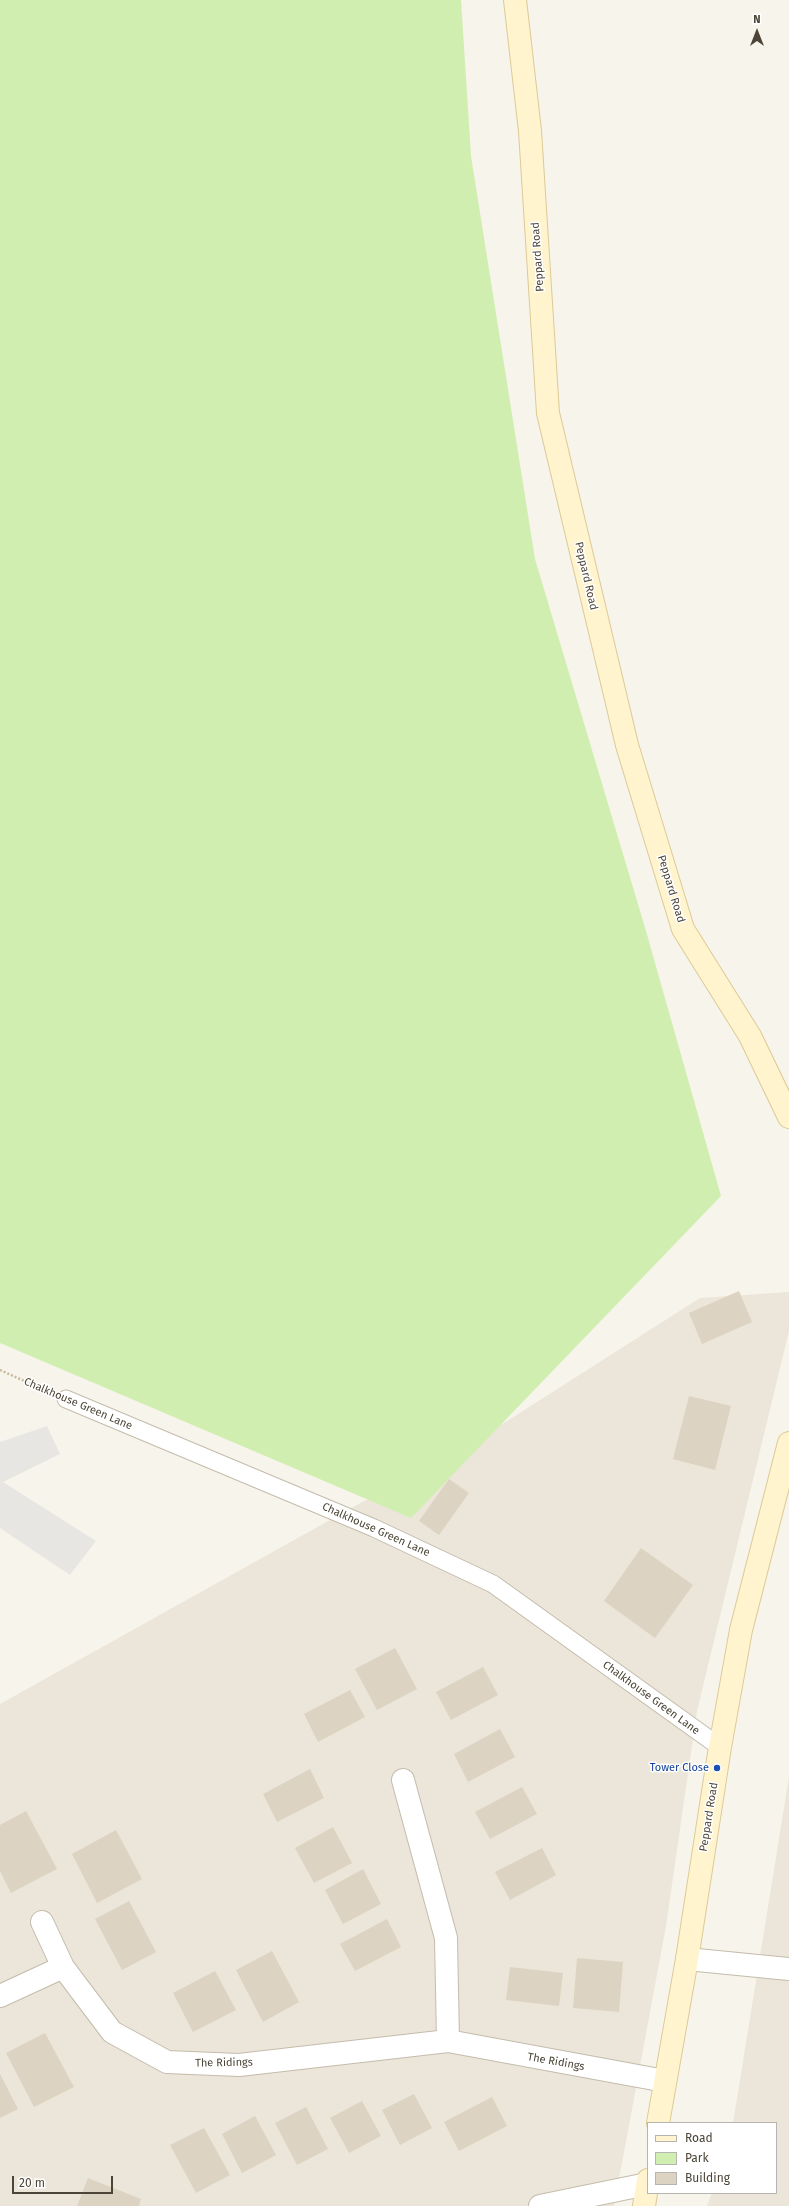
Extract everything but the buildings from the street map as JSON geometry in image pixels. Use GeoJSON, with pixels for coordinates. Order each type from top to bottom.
{"type":"FeatureCollection","features":[{"type":"Feature","properties":{"kind":"main road","name":"Peppard Road"},"geometry":{"type":"LineString","coordinates":[[515,0],[530,131],[548,413],[625,738],[683,929],[750,1036],[789,1117]]}},
{"type":"Feature","properties":{"kind":"main road","name":"Peppard Road"},"geometry":{"type":"LineString","coordinates":[[658,2122],[687,1959],[720,1747],[742,1630],[789,1443]]}},
{"type":"Feature","properties":{"kind":"main road"},"geometry":{"type":"LineString","coordinates":[[644,2206],[647,2188]]}},
{"type":"Feature","properties":{"kind":"street"},"geometry":{"type":"LineString","coordinates":[[403,1780],[446,1938],[448,2041]]}},
{"type":"Feature","properties":{"kind":"street","name":"The Ridings"},"geometry":{"type":"LineString","coordinates":[[42,1922],[63,1967],[112,2032],[167,2062],[239,2064],[448,2041],[665,2082]]}},
{"type":"Feature","properties":{"kind":"street"},"geometry":{"type":"LineString","coordinates":[[687,1959],[789,1969]]}},
{"type":"Feature","properties":{"kind":"street"},"geometry":{"type":"LineString","coordinates":[[0,1996],[63,1967]]}},
{"type":"Feature","properties":{"kind":"street"},"geometry":{"type":"LineString","coordinates":[[540,2206],[647,2182]]}},
{"type":"Feature","properties":{"kind":"lane","name":"Chalkhouse Green Lane"},"geometry":{"type":"LineString","coordinates":[[66,1399],[374,1528],[493,1584],[720,1747]]}},
{"type":"Feature","properties":{"kind":"path","name":"Chalkhouse Green Lane"},"geometry":{"type":"LineString","coordinates":[[0,1370],[66,1399]]}},
{"type":"Feature","properties":{"kind":"shaded area"},"geometry":{"type":"Polygon","coordinates":[[[789,1292],[789,1331],[697,1711],[666,1926],[614,2206],[0,2206],[0,1704],[504,1423],[700,1298],[789,1292]]]}},
{"type":"Feature","properties":{"kind":"shaded area"},"geometry":{"type":"Polygon","coordinates":[[[47,1426],[60,1454],[3,1482],[96,1541],[70,1575],[0,1528],[0,1442],[47,1426]]]}},
{"type":"Feature","properties":{"kind":"shaded area"},"geometry":{"type":"Polygon","coordinates":[[[789,1777],[789,2206],[707,2206],[712,2194],[777,2194],[777,2122],[733,2122],[789,1777]]]}},
{"type":"Feature","properties":{"kind":"green space"},"geometry":{"type":"Polygon","coordinates":[[[0,0],[461,0],[471,156],[535,559],[646,931],[721,1196],[411,1518],[0,1343],[0,0]]]}},
{"type":"Feature","properties":{"kind":"place","name":"Tower Close"},"geometry":{"type":"Point","coordinates":[717,1768]}}]}
